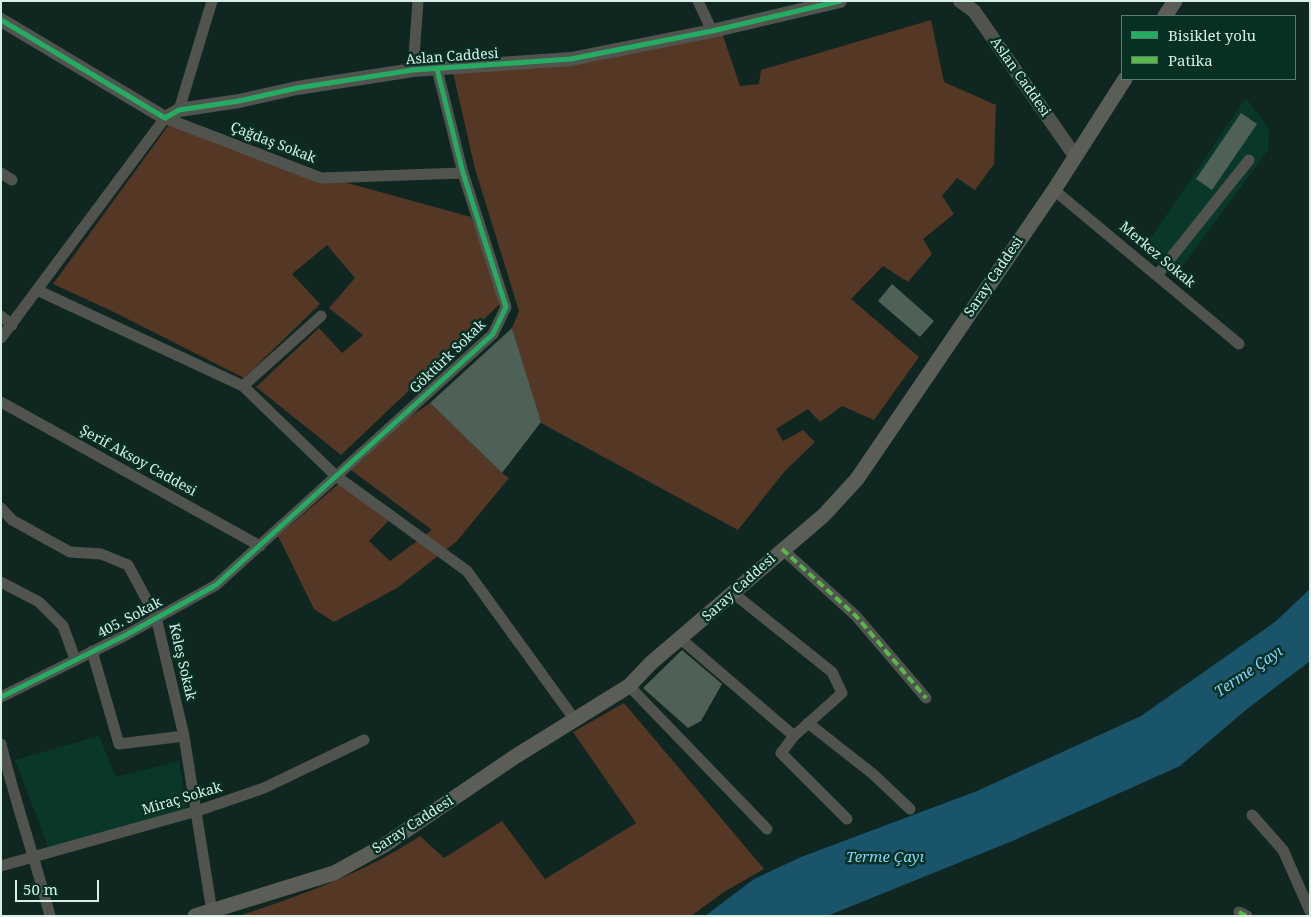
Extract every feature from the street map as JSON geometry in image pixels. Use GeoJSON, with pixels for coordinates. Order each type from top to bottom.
{"type":"FeatureCollection","features":[{"type":"Feature","properties":{"kind":"main road"},"geometry":{"type":"LineString","coordinates":[[1166,15],[1175,1]]}},
{"type":"Feature","properties":{"kind":"main road","name":"Saray Caddesi"},"geometry":{"type":"LineString","coordinates":[[195,916],[334,873],[383,846],[516,756],[629,686],[651,663],[824,515],[857,479],[1054,190],[1124,80]]}},
{"type":"Feature","properties":{"kind":"street"},"geometry":{"type":"LineString","coordinates":[[179,110],[212,1]]}},
{"type":"Feature","properties":{"kind":"street"},"geometry":{"type":"LineString","coordinates":[[413,70],[418,1]]}},
{"type":"Feature","properties":{"kind":"street"},"geometry":{"type":"LineString","coordinates":[[698,1],[712,31]]}},
{"type":"Feature","properties":{"kind":"street","name":"Aslan Caddesi"},"geometry":{"type":"LineString","coordinates":[[165,118],[179,110],[413,70],[571,59],[712,31],[840,1]]}},
{"type":"Feature","properties":{"kind":"street","name":"Aslan Caddesi"},"geometry":{"type":"LineString","coordinates":[[960,1],[974,11],[1075,156]]}},
{"type":"Feature","properties":{"kind":"street"},"geometry":{"type":"LineString","coordinates":[[1,20],[165,118],[39,291],[1,338]]}},
{"type":"Feature","properties":{"kind":"street","name":"Göktürk Sokak"},"geometry":{"type":"LineString","coordinates":[[260,546],[493,334],[506,307],[463,173],[438,69]]}},
{"type":"Feature","properties":{"kind":"street","name":"Çağdaş Sokak"},"geometry":{"type":"LineString","coordinates":[[165,118],[321,178],[463,173]]}},
{"type":"Feature","properties":{"kind":"street"},"geometry":{"type":"LineString","coordinates":[[1158,274],[1249,160]]}},
{"type":"Feature","properties":{"kind":"street"},"geometry":{"type":"LineString","coordinates":[[1,173],[12,180]]}},
{"type":"Feature","properties":{"kind":"street","name":"Merkez Sokak"},"geometry":{"type":"LineString","coordinates":[[1054,190],[1158,274],[1239,344]]}},
{"type":"Feature","properties":{"kind":"street"},"geometry":{"type":"LineString","coordinates":[[39,291],[243,386],[336,476],[467,571],[575,720]]}},
{"type":"Feature","properties":{"kind":"street"},"geometry":{"type":"LineString","coordinates":[[1,316],[12,324]]}},
{"type":"Feature","properties":{"kind":"street"},"geometry":{"type":"LineString","coordinates":[[243,386],[321,316]]}},
{"type":"Feature","properties":{"kind":"street","name":"Şerif Aksoy Caddesi"},"geometry":{"type":"LineString","coordinates":[[1,402],[260,546]]}},
{"type":"Feature","properties":{"kind":"street","name":"Keleş Sokak"},"geometry":{"type":"LineString","coordinates":[[1,508],[12,520],[70,552],[101,554],[128,565],[156,617],[184,736],[212,912]]}},
{"type":"Feature","properties":{"kind":"street","name":"405. Sokak"},"geometry":{"type":"LineString","coordinates":[[1,697],[126,635],[216,585],[260,546]]}},
{"type":"Feature","properties":{"kind":"street"},"geometry":{"type":"LineString","coordinates":[[782,549],[856,616],[926,698]]}},
{"type":"Feature","properties":{"kind":"street"},"geometry":{"type":"LineString","coordinates":[[1,582],[39,602],[62,626],[75,659]]}},
{"type":"Feature","properties":{"kind":"street"},"geometry":{"type":"LineString","coordinates":[[733,592],[832,672],[842,693],[794,736],[781,753],[846,819]]}},
{"type":"Feature","properties":{"kind":"street"},"geometry":{"type":"LineString","coordinates":[[681,639],[794,736]]}},
{"type":"Feature","properties":{"kind":"street"},"geometry":{"type":"LineString","coordinates":[[92,651],[119,744],[184,736]]}},
{"type":"Feature","properties":{"kind":"street"},"geometry":{"type":"LineString","coordinates":[[629,686],[767,829]]}},
{"type":"Feature","properties":{"kind":"street"},"geometry":{"type":"LineString","coordinates":[[808,723],[873,774],[910,809]]}},
{"type":"Feature","properties":{"kind":"street","name":"Miraç Sokak"},"geometry":{"type":"LineString","coordinates":[[1,866],[196,811],[264,788],[364,740]]}},
{"type":"Feature","properties":{"kind":"street"},"geometry":{"type":"LineString","coordinates":[[1,744],[6,785],[34,858],[50,916]]}},
{"type":"Feature","properties":{"kind":"street"},"geometry":{"type":"LineString","coordinates":[[1252,815],[1283,850],[1310,911]]}},
{"type":"Feature","properties":{"kind":"shaded area"},"geometry":{"type":"Polygon","coordinates":[[[931,20],[944,82],[996,105],[994,164],[975,190],[957,178],[942,196],[954,214],[923,239],[932,254],[908,282],[883,266],[851,299],[919,357],[874,420],[842,406],[820,422],[808,409],[776,429],[783,441],[803,430],[815,442],[784,472],[738,530],[541,423],[512,328],[519,311],[475,169],[452,68],[722,33],[740,86],[759,84],[761,70],[931,20]]]}},
{"type":"Feature","properties":{"kind":"shaded area"},"geometry":{"type":"Polygon","coordinates":[[[1246,98],[1269,129],[1268,150],[1178,272],[1146,245],[1246,98]]]}},
{"type":"Feature","properties":{"kind":"shaded area"},"geometry":{"type":"Polygon","coordinates":[[[173,119],[322,176],[471,217],[502,302],[341,455],[256,387],[319,328],[342,353],[363,335],[329,308],[355,278],[327,245],[292,274],[320,304],[244,378],[114,312],[53,284],[173,119]]]}},
{"type":"Feature","properties":{"kind":"shaded area"},"geometry":{"type":"Polygon","coordinates":[[[430,403],[509,478],[457,541],[397,588],[334,622],[314,609],[278,536],[342,481],[392,517],[369,541],[390,561],[432,530],[351,470],[405,420],[430,403]]]}},
{"type":"Feature","properties":{"kind":"shaded area"},"geometry":{"type":"Polygon","coordinates":[[[624,703],[764,869],[724,892],[691,916],[239,916],[286,900],[355,872],[420,836],[444,858],[502,821],[545,879],[636,823],[573,732],[624,703]]]}},
{"type":"Feature","properties":{"kind":"shaded area"},"geometry":{"type":"Polygon","coordinates":[[[99,736],[116,777],[179,761],[187,808],[49,849],[15,760],[99,736]]]}},
{"type":"Feature","properties":{"kind":"water","name":"Terme Çayı"},"geometry":{"type":"Polygon","coordinates":[[[1310,589],[1310,661],[1247,709],[1180,766],[1010,842],[827,916],[705,916],[754,879],[801,857],[977,791],[1141,716],[1275,622],[1310,589]]]}},
{"type":"Feature","properties":{"kind":"building"},"geometry":{"type":"Polygon","coordinates":[[[1241,113],[1257,124],[1212,190],[1196,179],[1241,113]]]}},
{"type":"Feature","properties":{"kind":"building"},"geometry":{"type":"Polygon","coordinates":[[[892,284],[934,321],[920,337],[878,301],[892,284]]]}},
{"type":"Feature","properties":{"kind":"building"},"geometry":{"type":"Polygon","coordinates":[[[512,328],[541,422],[502,473],[430,403],[512,328]]]}},
{"type":"Feature","properties":{"kind":"building"},"geometry":{"type":"Polygon","coordinates":[[[682,650],[722,684],[701,721],[688,728],[643,688],[682,650]]]}},
{"type":"Feature","properties":{"kind":"marked path"},"geometry":{"type":"LineString","coordinates":[[782,549],[856,616],[926,698]]}},
{"type":"Feature","properties":{"kind":"marked path"},"geometry":{"type":"LineString","coordinates":[[1239,912],[1247,916]]}},
{"type":"Feature","properties":{"kind":"cycle path"},"geometry":{"type":"LineString","coordinates":[[1,20],[165,118],[179,110],[239,101],[297,88],[413,70],[571,59],[712,31],[840,1]]}},
{"type":"Feature","properties":{"kind":"cycle path"},"geometry":{"type":"LineString","coordinates":[[1,697],[126,635],[216,585],[493,334],[506,307],[463,173],[437,69]]}}]}
